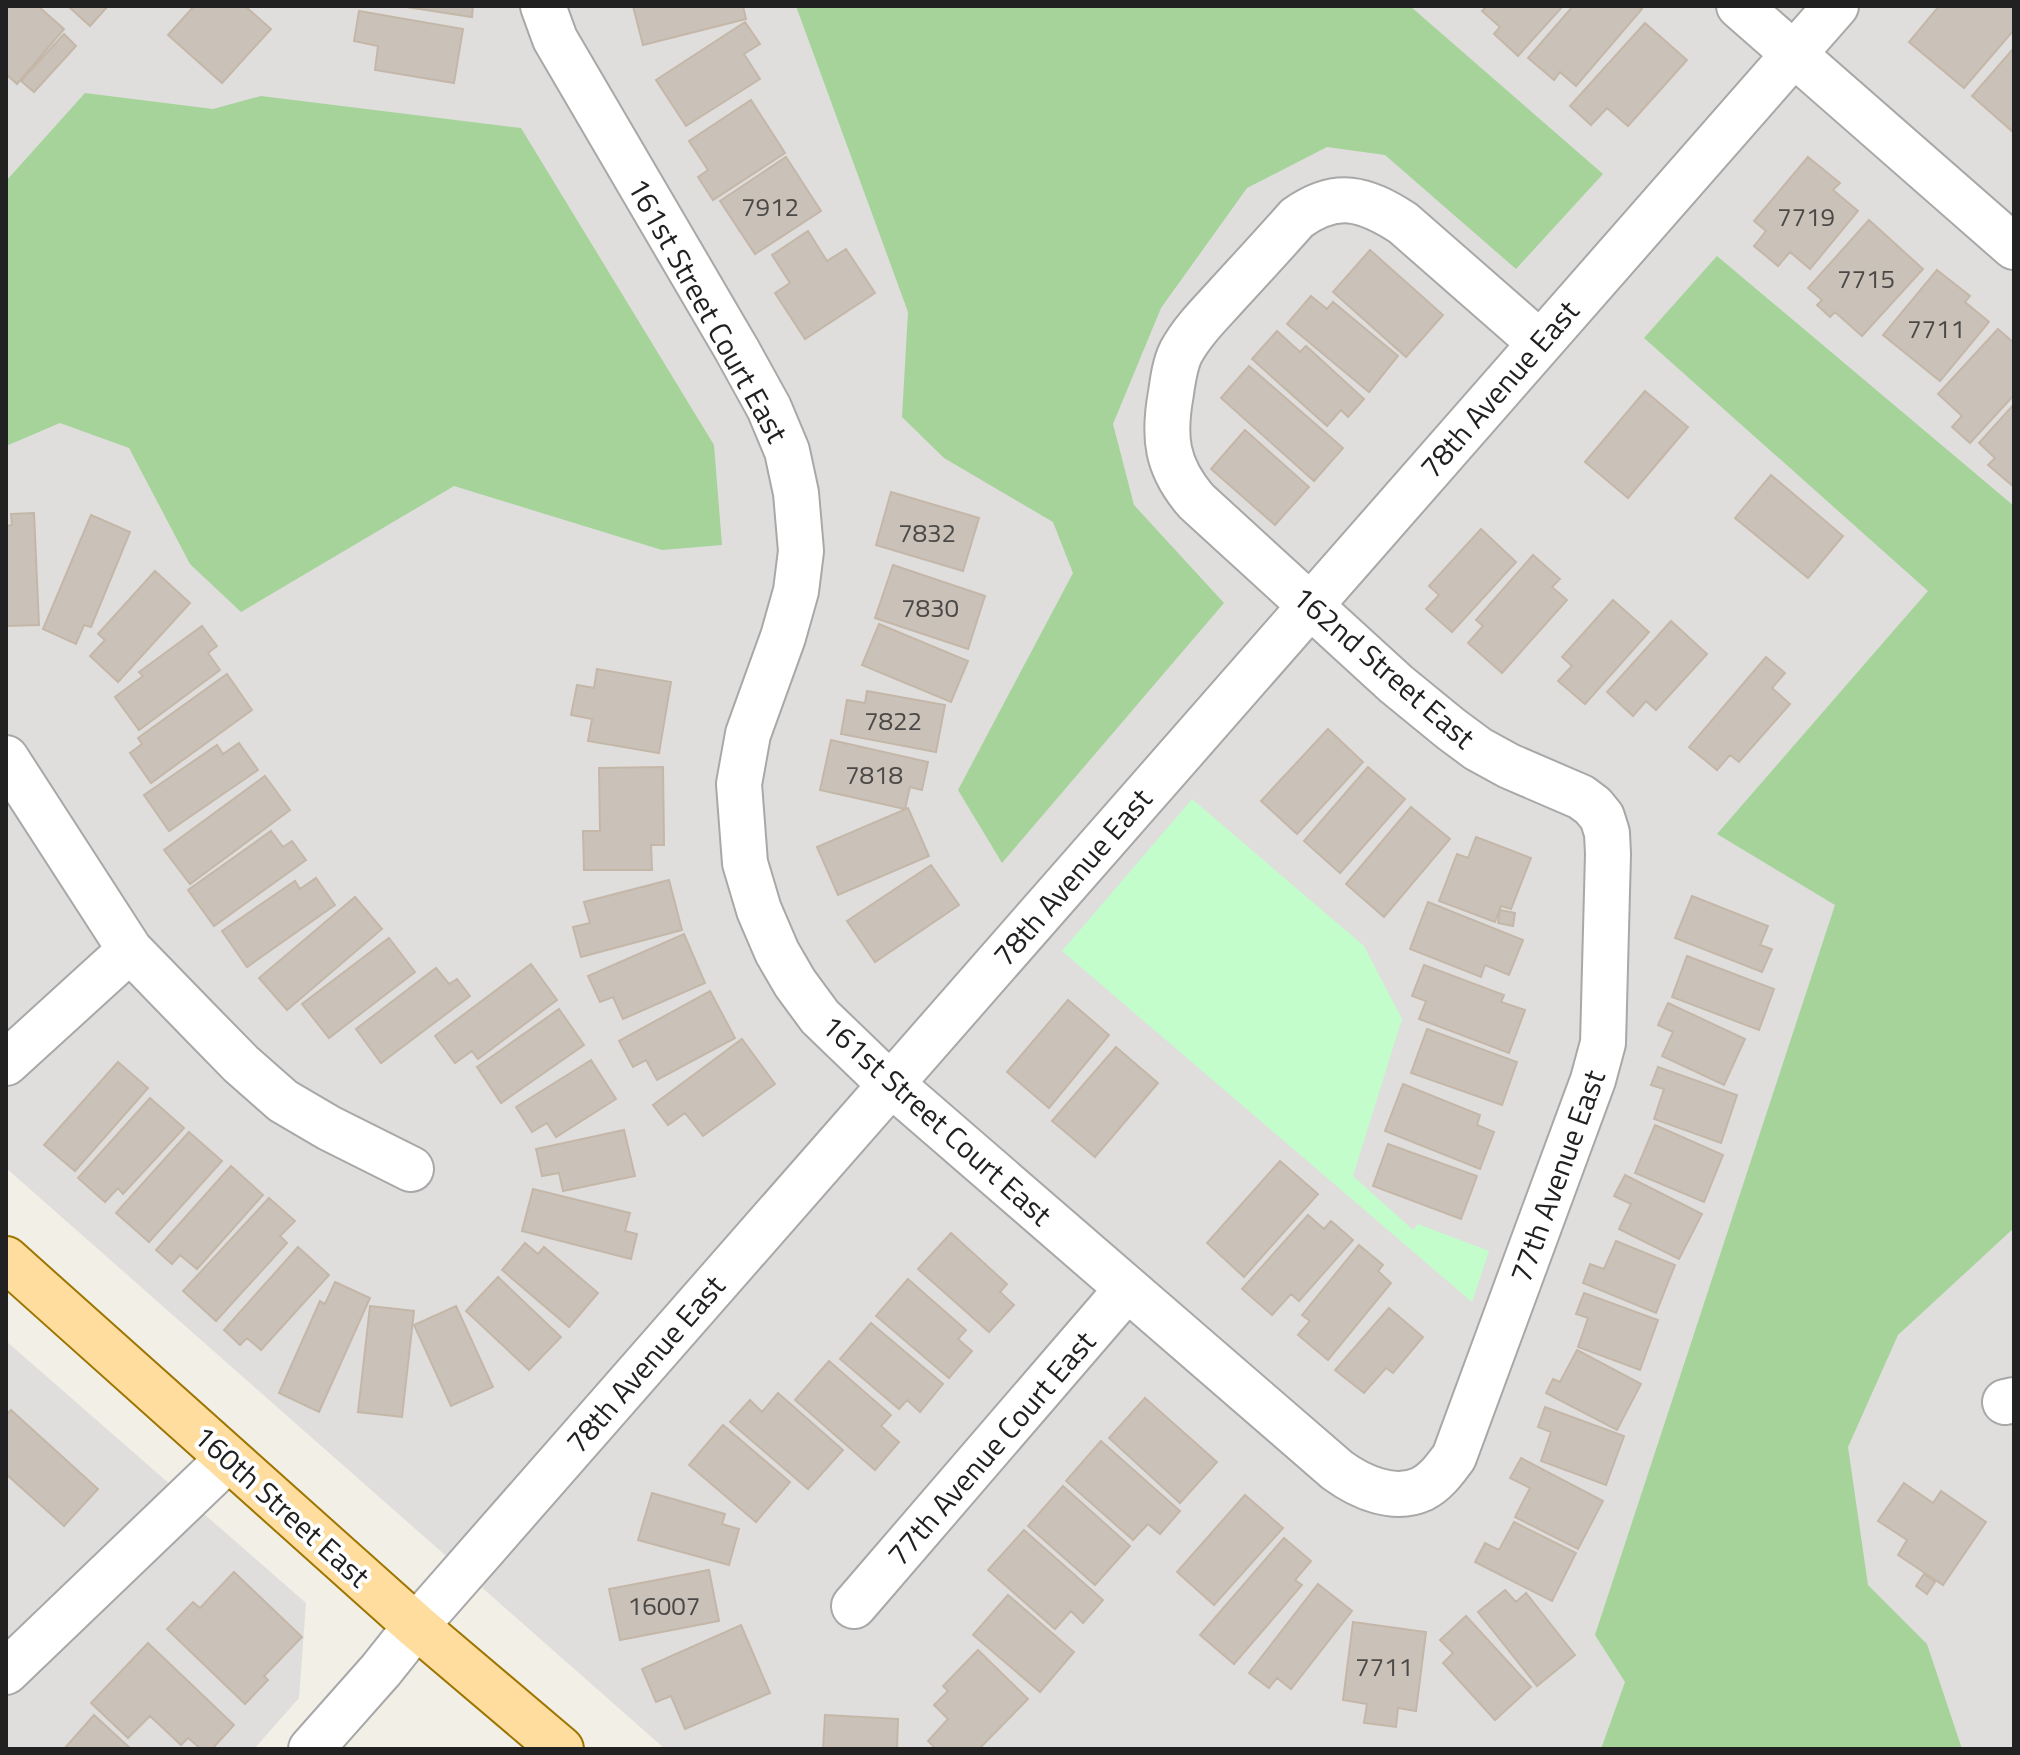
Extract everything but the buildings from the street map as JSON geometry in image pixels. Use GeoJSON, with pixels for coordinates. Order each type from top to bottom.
{"type":"FeatureCollection","features":[{"type":"Feature","properties":{"kind":"main road","name":"160th Street East"},"geometry":{"type":"LineString","coordinates":[[6,1259],[416,1626],[561,1749]]}},
{"type":"Feature","properties":{"kind":"street"},"geometry":{"type":"LineString","coordinates":[[1739,6],[2014,247]]}},
{"type":"Feature","properties":{"kind":"street","name":"78th Avenue East"},"geometry":{"type":"LineString","coordinates":[[311,1749],[1836,6]]}},
{"type":"Feature","properties":{"kind":"street","name":"161st Street Court East"},"geometry":{"type":"LineString","coordinates":[[549,23],[737,350],[769,408],[787,451],[796,493],[801,551],[796,591],[748,734],[739,784],[745,863],[759,910],[777,952],[820,1017],[891,1084],[1337,1470],[1356,1484],[1399,1494]]}},
{"type":"Feature","properties":{"kind":"street","name":"162nd Street East"},"geometry":{"type":"LineString","coordinates":[[1540,343],[1403,223],[1382,209],[1337,200],[1316,205],[1297,218],[1200,325],[1182,351],[1168,410],[1168,452],[1180,481],[1196,501],[1396,684],[1466,741],[1509,766],[1581,797],[1602,817]]}},
{"type":"Feature","properties":{"kind":"street"},"geometry":{"type":"LineString","coordinates":[[6,758],[130,950],[241,1064],[283,1101],[411,1169]]}},
{"type":"Feature","properties":{"kind":"street","name":"77th Avenue East"},"geometry":{"type":"LineString","coordinates":[[1399,1494],[1421,1489],[1441,1475],[1454,1457],[1593,1080],[1603,1043],[1608,854],[1602,817]]}},
{"type":"Feature","properties":{"kind":"street"},"geometry":{"type":"LineString","coordinates":[[6,1063],[130,950]]}},
{"type":"Feature","properties":{"kind":"street","name":"77th Avenue Court East"},"geometry":{"type":"LineString","coordinates":[[854,1606],[1127,1289]]}},
{"type":"Feature","properties":{"kind":"street"},"geometry":{"type":"LineString","coordinates":[[6,1672],[228,1459]]}},
{"type":"Feature","properties":{"kind":"shaded area"},"geometry":{"type":"Polygon","coordinates":[[[6,6],[2014,6],[2014,1749],[665,1749],[6,1168],[6,6]]]}},
{"type":"Feature","properties":{"kind":"shaded area"},"geometry":{"type":"Polygon","coordinates":[[[6,1341],[306,1603],[299,1698],[254,1749],[6,1749],[6,1341]]]}},
{"type":"Feature","properties":{"kind":"green space"},"geometry":{"type":"Polygon","coordinates":[[[796,6],[1410,6],[1603,174],[1516,269],[1385,155],[1327,147],[1247,188],[1161,308],[1113,424],[1134,505],[1224,603],[1002,863],[958,790],[1073,573],[1053,522],[944,458],[902,417],[908,312],[796,6]]]}},
{"type":"Feature","properties":{"kind":"green space"},"geometry":{"type":"Polygon","coordinates":[[[85,93],[213,109],[261,96],[521,128],[714,445],[722,545],[662,550],[454,486],[241,612],[190,564],[129,448],[60,423],[6,446],[6,181],[85,93]]]}},
{"type":"Feature","properties":{"kind":"green space"},"geometry":{"type":"Polygon","coordinates":[[[1717,256],[2014,506],[2014,1228],[1898,1335],[1848,1447],[1868,1585],[1927,1644],[1962,1749],[1601,1749],[1625,1682],[1595,1635],[1835,905],[1717,834],[1928,591],[1644,338],[1717,256]]]}},
{"type":"Feature","properties":{"kind":"green space"},"geometry":{"type":"Polygon","coordinates":[[[1192,799],[1364,946],[1402,1019],[1353,1176],[1413,1230],[1418,1224],[1489,1251],[1472,1302],[1062,951],[1192,799]]]}}]}
